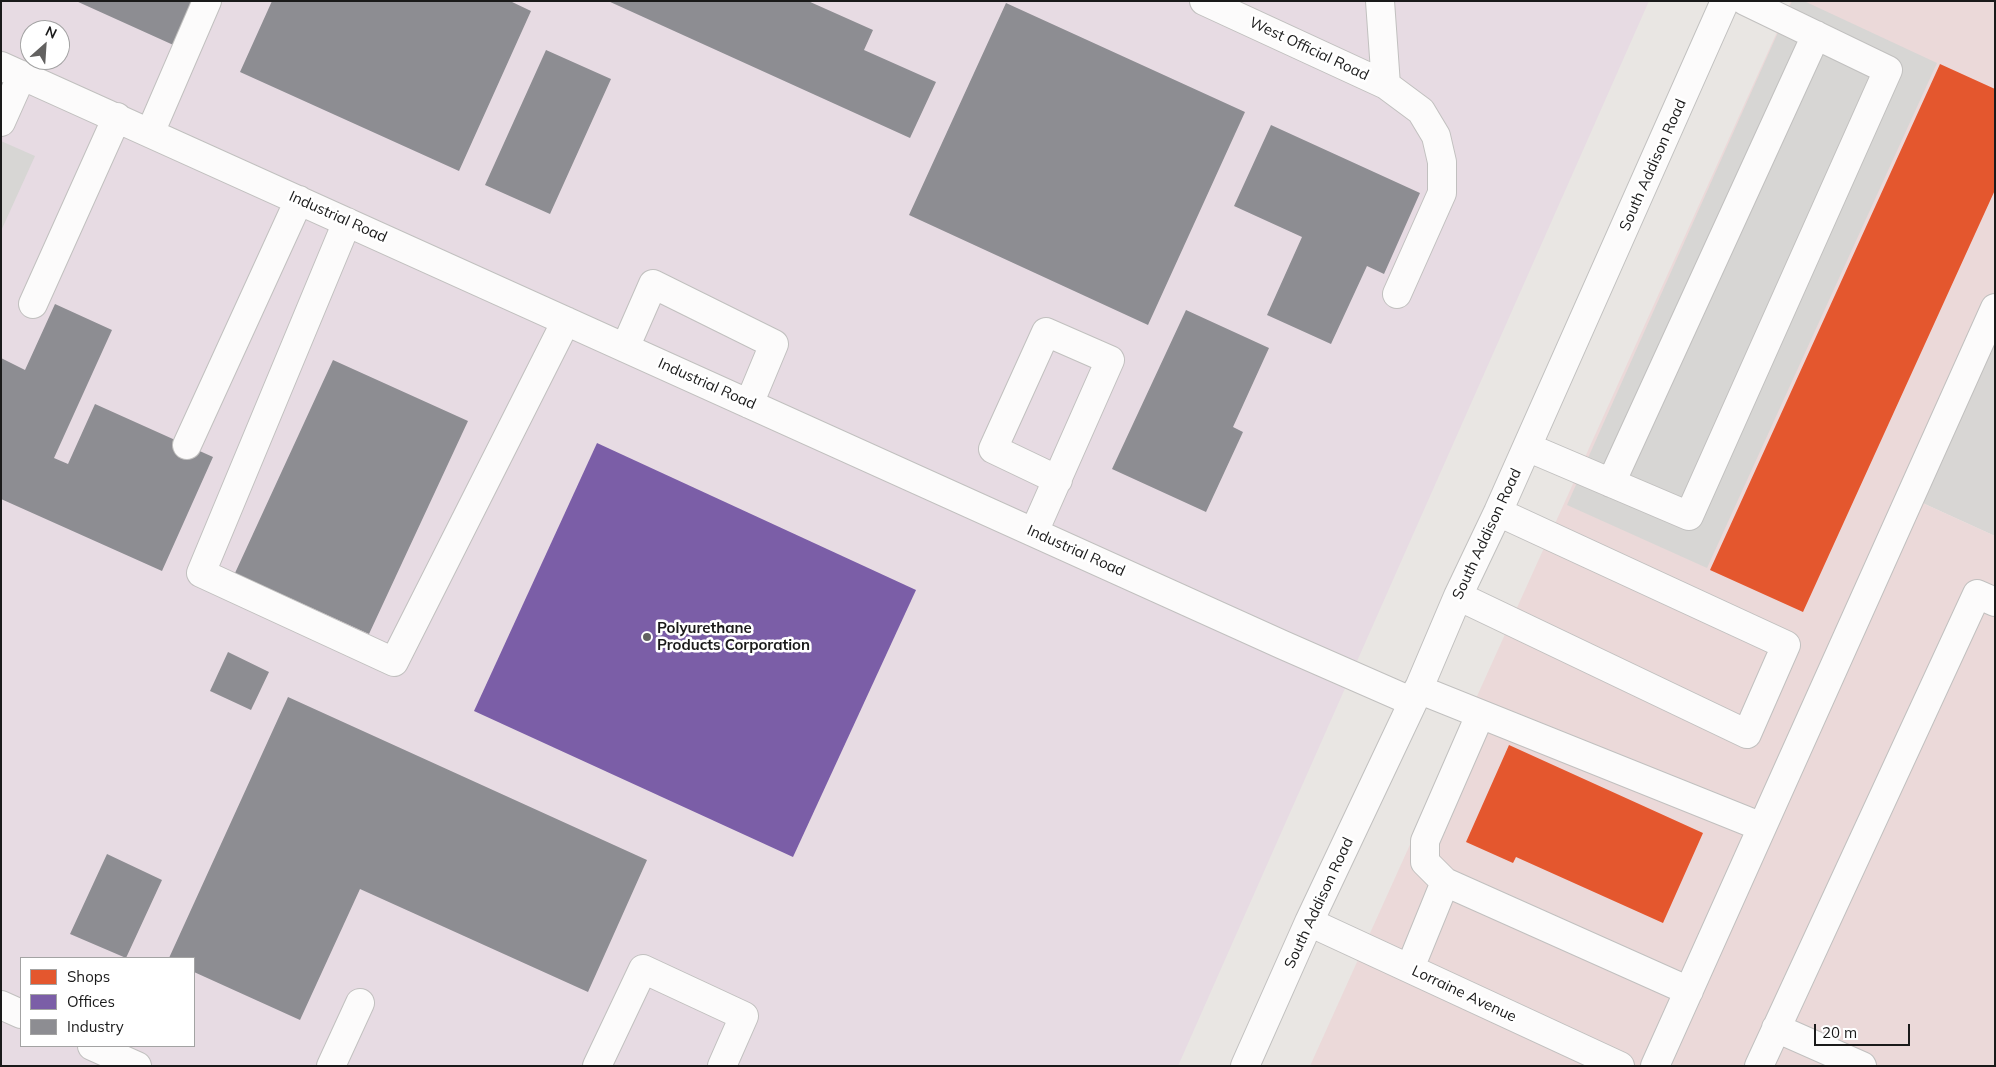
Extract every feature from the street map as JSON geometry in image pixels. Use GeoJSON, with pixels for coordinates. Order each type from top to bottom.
{"type":"FeatureCollection","features":[{"type":"Feature","properties":{"kind":"street"},"geometry":{"type":"LineString","coordinates":[[150,133],[207,1]]}},
{"type":"Feature","properties":{"kind":"street","name":"West Official Road"},"geometry":{"type":"LineString","coordinates":[[1204,1],[1386,85],[1421,112],[1436,136],[1442,162],[1442,193],[1398,294]]}},
{"type":"Feature","properties":{"kind":"street"},"geometry":{"type":"LineString","coordinates":[[1380,1],[1386,85]]}},
{"type":"Feature","properties":{"kind":"street","name":"South Addison Road"},"geometry":{"type":"LineString","coordinates":[[1245,1066],[1309,922],[1416,696],[1458,596],[1498,512],[1726,1]]}},
{"type":"Feature","properties":{"kind":"street"},"geometry":{"type":"LineString","coordinates":[[1527,447],[1689,516],[1888,70],[1745,1]]}},
{"type":"Feature","properties":{"kind":"street"},"geometry":{"type":"LineString","coordinates":[[1611,483],[1816,36]]}},
{"type":"Feature","properties":{"kind":"street"},"geometry":{"type":"LineString","coordinates":[[1,122],[12,70]]}},
{"type":"Feature","properties":{"kind":"street","name":"Industrial Road"},"geometry":{"type":"LineString","coordinates":[[12,70],[1034,532],[1416,696],[1480,714],[1762,828]]}},
{"type":"Feature","properties":{"kind":"street"},"geometry":{"type":"LineString","coordinates":[[33,304],[116,118]]}},
{"type":"Feature","properties":{"kind":"street"},"geometry":{"type":"LineString","coordinates":[[187,445],[300,200]]}},
{"type":"Feature","properties":{"kind":"street"},"geometry":{"type":"LineString","coordinates":[[347,222],[201,573],[394,662],[566,321]]}},
{"type":"Feature","properties":{"kind":"street"},"geometry":{"type":"LineString","coordinates":[[625,348],[653,284],[774,344],[749,404]]}},
{"type":"Feature","properties":{"kind":"street"},"geometry":{"type":"LineString","coordinates":[[1655,1066],[1995,308]]}},
{"type":"Feature","properties":{"kind":"street"},"geometry":{"type":"LineString","coordinates":[[1034,532],[1058,480],[1110,360],[1046,332],[993,448],[1058,480]]}},
{"type":"Feature","properties":{"kind":"street"},"geometry":{"type":"LineString","coordinates":[[1458,596],[1747,734],[1786,645],[1498,512]]}},
{"type":"Feature","properties":{"kind":"street"},"geometry":{"type":"LineString","coordinates":[[1759,1066],[1977,594],[1995,602]]}},
{"type":"Feature","properties":{"kind":"street"},"geometry":{"type":"LineString","coordinates":[[1480,714],[1425,841],[1425,862],[1445,882],[1689,991]]}},
{"type":"Feature","properties":{"kind":"street"},"geometry":{"type":"LineString","coordinates":[[1410,968],[1445,882]]}},
{"type":"Feature","properties":{"kind":"street","name":"Lorraine Avenue"},"geometry":{"type":"LineString","coordinates":[[1309,922],[1620,1066]]}},
{"type":"Feature","properties":{"kind":"street"},"geometry":{"type":"LineString","coordinates":[[597,1066],[642,969],[744,1016],[722,1066]]}},
{"type":"Feature","properties":{"kind":"street"},"geometry":{"type":"LineString","coordinates":[[331,1066],[360,1003]]}},
{"type":"Feature","properties":{"kind":"street"},"geometry":{"type":"LineString","coordinates":[[1,1005],[20,1014]]}},
{"type":"Feature","properties":{"kind":"street"},"geometry":{"type":"LineString","coordinates":[[1776,1028],[1862,1066]]}},
{"type":"Feature","properties":{"kind":"street"},"geometry":{"type":"LineString","coordinates":[[94,1047],[137,1066]]}},
{"type":"Feature","properties":{"kind":"shaded area"},"geometry":{"type":"Polygon","coordinates":[[[1,1],[1649,1],[1178,1066],[1,1066],[1,1]]]}},
{"type":"Feature","properties":{"kind":"shaded area"},"geometry":{"type":"Polygon","coordinates":[[[1791,1],[1995,1],[1995,325],[1916,500],[1995,536],[1995,1066],[1310,1066],[1791,1]]]}},
{"type":"Feature","properties":{"kind":"shaded area"},"geometry":{"type":"Polygon","coordinates":[[[1792,1],[1804,1],[1937,63],[1707,568],[1567,505],[1792,1]]]}},
{"type":"Feature","properties":{"kind":"shaded area"},"geometry":{"type":"Polygon","coordinates":[[[1,141],[35,156],[1,231],[1,141]]]}},
{"type":"Feature","properties":{"kind":"shaded area"},"geometry":{"type":"Polygon","coordinates":[[[1995,325],[1995,536],[1916,500],[1995,325]]]}},
{"type":"Feature","properties":{"kind":"building: Shops"},"geometry":{"type":"Polygon","coordinates":[[[1940,64],[1995,89],[1995,190],[1803,612],[1710,570],[1940,64]]]}},
{"type":"Feature","properties":{"kind":"building: Shops"},"geometry":{"type":"Polygon","coordinates":[[[1509,745],[1703,833],[1663,923],[1516,857],[1513,863],[1466,842],[1509,745]]]}},
{"type":"Feature","properties":{"kind":"building: Offices"},"geometry":{"type":"Polygon","coordinates":[[[597,443],[916,590],[793,857],[474,711],[597,443]]]}},
{"type":"Feature","properties":{"kind":"building: Industry"},"geometry":{"type":"Polygon","coordinates":[[[76,1],[200,1],[180,48],[76,1]]]}},
{"type":"Feature","properties":{"kind":"building: Industry"},"geometry":{"type":"Polygon","coordinates":[[[272,1],[510,1],[531,11],[459,171],[240,72],[272,1]]]}},
{"type":"Feature","properties":{"kind":"building: Industry"},"geometry":{"type":"Polygon","coordinates":[[[608,1],[808,1],[873,30],[864,50],[936,82],[910,138],[608,1]]]}},
{"type":"Feature","properties":{"kind":"building: Industry"},"geometry":{"type":"Polygon","coordinates":[[[1006,3],[1245,112],[1148,325],[909,215],[1006,3]]]}},
{"type":"Feature","properties":{"kind":"building: Industry"},"geometry":{"type":"Polygon","coordinates":[[[546,50],[611,79],[550,214],[485,185],[546,50]]]}},
{"type":"Feature","properties":{"kind":"building: Industry"},"geometry":{"type":"Polygon","coordinates":[[[1271,125],[1420,193],[1384,274],[1367,266],[1331,344],[1267,315],[1302,237],[1234,206],[1271,125]]]}},
{"type":"Feature","properties":{"kind":"building: Industry"},"geometry":{"type":"Polygon","coordinates":[[[55,304],[112,330],[54,458],[68,464],[95,404],[213,457],[162,571],[1,499],[1,358],[25,370],[55,304]]]}},
{"type":"Feature","properties":{"kind":"building: Industry"},"geometry":{"type":"Polygon","coordinates":[[[1186,310],[1269,348],[1233,427],[1243,432],[1206,512],[1112,469],[1186,310]]]}},
{"type":"Feature","properties":{"kind":"building: Industry"},"geometry":{"type":"Polygon","coordinates":[[[333,360],[468,421],[369,634],[235,573],[333,360]]]}},
{"type":"Feature","properties":{"kind":"building: Industry"},"geometry":{"type":"Polygon","coordinates":[[[228,652],[269,672],[251,710],[210,691],[228,652]]]}},
{"type":"Feature","properties":{"kind":"building: Industry"},"geometry":{"type":"Polygon","coordinates":[[[288,697],[647,860],[588,992],[360,889],[300,1020],[195,972],[195,957],[169,957],[288,697]]]}},
{"type":"Feature","properties":{"kind":"building: Industry"},"geometry":{"type":"Polygon","coordinates":[[[107,854],[162,880],[126,957],[70,934],[107,854]]]}},
{"type":"Feature","properties":{"kind":"place","name":"Polyurethane Products Corporation"},"geometry":{"type":"Point","coordinates":[647,637]}}]}
